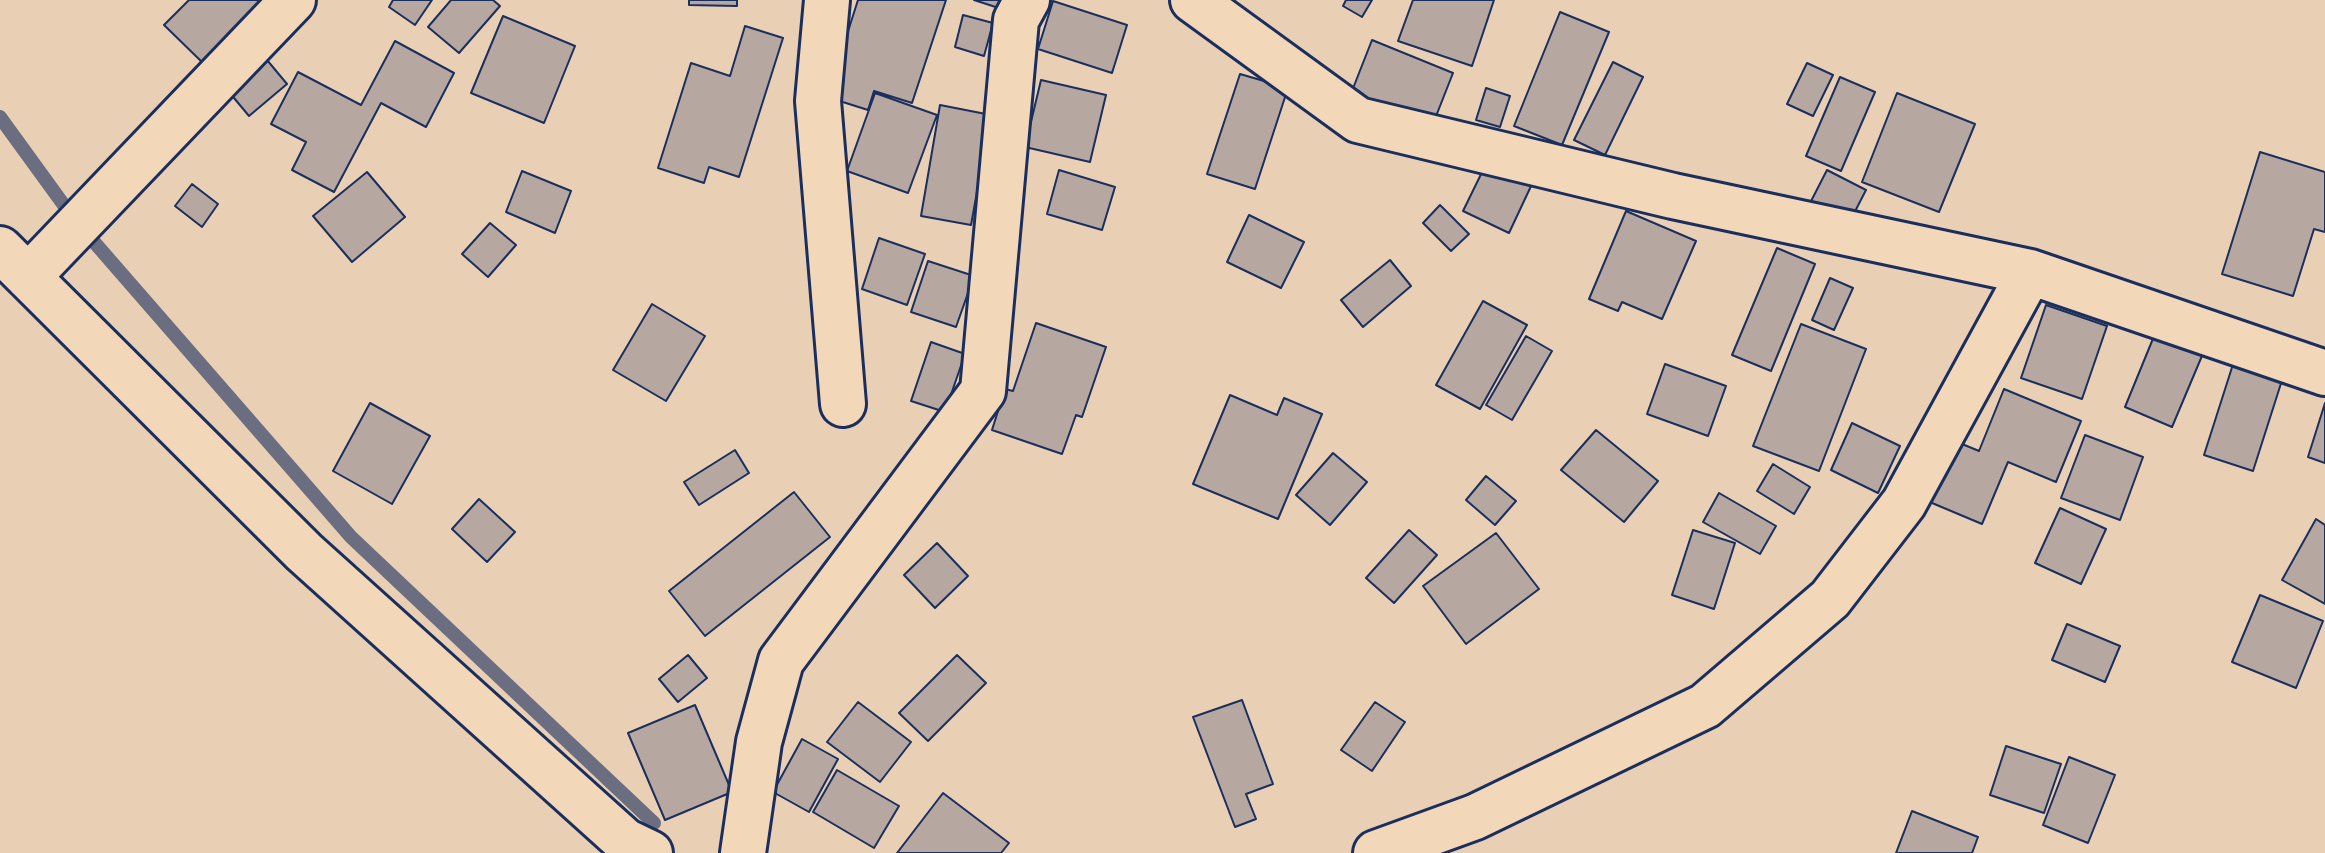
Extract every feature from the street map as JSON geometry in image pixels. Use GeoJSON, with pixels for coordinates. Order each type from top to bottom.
{"type":"FeatureCollection","features":[{"type":"Feature","properties":{"kind":"street"},"geometry":{"type":"LineString","coordinates":[[293,0],[101,201],[28,258],[304,552],[625,841],[650,853]]}},
{"type":"Feature","properties":{"kind":"street"},"geometry":{"type":"LineString","coordinates":[[827,0],[818,101],[843,404]]}},
{"type":"Feature","properties":{"kind":"street"},"geometry":{"type":"LineString","coordinates":[[743,853],[759,742],[781,661],[983,391],[1016,20],[1027,0]]}},
{"type":"Feature","properties":{"kind":"street"},"geometry":{"type":"LineString","coordinates":[[1193,0],[1358,120],[1673,196],[2030,272],[2325,373]]}},
{"type":"Feature","properties":{"kind":"street"},"geometry":{"type":"LineString","coordinates":[[1376,853],[1475,817],[1705,706],[1830,599],[1904,503],[2030,272]]}},
{"type":"Feature","properties":{"kind":"building"},"geometry":{"type":"Polygon","coordinates":[[[189,0],[268,0],[205,65],[164,25],[189,0]]]}},
{"type":"Feature","properties":{"kind":"building"},"geometry":{"type":"Polygon","coordinates":[[[393,0],[432,0],[415,25],[389,7],[393,0]]]}},
{"type":"Feature","properties":{"kind":"building"},"geometry":{"type":"Polygon","coordinates":[[[451,0],[493,0],[500,6],[459,53],[428,27],[451,0]]]}},
{"type":"Feature","properties":{"kind":"building"},"geometry":{"type":"Polygon","coordinates":[[[689,0],[737,0],[737,6],[689,5],[689,0]]]}},
{"type":"Feature","properties":{"kind":"building"},"geometry":{"type":"Polygon","coordinates":[[[858,0],[946,0],[912,103],[874,91],[868,110],[827,97],[858,0]]]}},
{"type":"Feature","properties":{"kind":"building"},"geometry":{"type":"Polygon","coordinates":[[[974,0],[1011,0],[1008,11],[974,0]]]}},
{"type":"Feature","properties":{"kind":"building"},"geometry":{"type":"Polygon","coordinates":[[[1346,0],[1372,0],[1362,17],[1343,6],[1346,0]]]}},
{"type":"Feature","properties":{"kind":"building"},"geometry":{"type":"Polygon","coordinates":[[[1413,0],[1494,0],[1472,66],[1398,41],[1413,0]]]}},
{"type":"Feature","properties":{"kind":"building"},"geometry":{"type":"Polygon","coordinates":[[[1053,1],[1127,25],[1112,73],[1038,49],[1053,1]]]}},
{"type":"Feature","properties":{"kind":"building"},"geometry":{"type":"Polygon","coordinates":[[[1560,12],[1609,32],[1562,145],[1514,126],[1560,12]]]}},
{"type":"Feature","properties":{"kind":"building"},"geometry":{"type":"Polygon","coordinates":[[[963,15],[993,23],[984,56],[955,47],[963,15]]]}},
{"type":"Feature","properties":{"kind":"building"},"geometry":{"type":"Polygon","coordinates":[[[503,16],[575,46],[544,123],[471,93],[503,16]]]}},
{"type":"Feature","properties":{"kind":"building"},"geometry":{"type":"Polygon","coordinates":[[[745,26],[783,38],[739,177],[709,167],[704,183],[658,168],[691,63],[730,76],[745,26]]]}},
{"type":"Feature","properties":{"kind":"building"},"geometry":{"type":"Polygon","coordinates":[[[1372,40],[1453,73],[1431,129],[1350,96],[1372,40]]]}},
{"type":"Feature","properties":{"kind":"building"},"geometry":{"type":"Polygon","coordinates":[[[395,41],[454,73],[426,127],[381,103],[334,192],[292,170],[306,142],[271,124],[298,72],[361,105],[395,41]]]}},
{"type":"Feature","properties":{"kind":"building"},"geometry":{"type":"Polygon","coordinates":[[[262,54],[287,84],[249,116],[224,86],[262,54]]]}},
{"type":"Feature","properties":{"kind":"building"},"geometry":{"type":"Polygon","coordinates":[[[1613,62],[1643,77],[1605,155],[1574,140],[1613,62]]]}},
{"type":"Feature","properties":{"kind":"building"},"geometry":{"type":"Polygon","coordinates":[[[1807,63],[1833,75],[1813,116],[1787,104],[1807,63]]]}},
{"type":"Feature","properties":{"kind":"building"},"geometry":{"type":"Polygon","coordinates":[[[1240,74],[1288,88],[1255,189],[1207,174],[1240,74]]]}},
{"type":"Feature","properties":{"kind":"building"},"geometry":{"type":"Polygon","coordinates":[[[1840,77],[1875,92],[1841,171],[1806,156],[1840,77]]]}},
{"type":"Feature","properties":{"kind":"building"},"geometry":{"type":"Polygon","coordinates":[[[1041,80],[1106,95],[1090,162],[1025,147],[1041,80]]]}},
{"type":"Feature","properties":{"kind":"building"},"geometry":{"type":"Polygon","coordinates":[[[1486,88],[1510,96],[1500,127],[1476,120],[1486,88]]]}},
{"type":"Feature","properties":{"kind":"building"},"geometry":{"type":"Polygon","coordinates":[[[875,93],[937,115],[908,193],[847,171],[875,93]]]}},
{"type":"Feature","properties":{"kind":"building"},"geometry":{"type":"Polygon","coordinates":[[[1897,93],[1975,124],[1939,212],[1862,182],[1897,93]]]}},
{"type":"Feature","properties":{"kind":"building"},"geometry":{"type":"Polygon","coordinates":[[[940,105],[991,115],[971,225],[921,216],[940,105]]]}},
{"type":"Feature","properties":{"kind":"building"},"geometry":{"type":"Polygon","coordinates":[[[2260,152],[2325,172],[2325,232],[2314,229],[2293,296],[2222,274],[2260,152]]]}},
{"type":"Feature","properties":{"kind":"building"},"geometry":{"type":"Polygon","coordinates":[[[1487,162],[1532,184],[1509,233],[1463,211],[1487,162]]]}},
{"type":"Feature","properties":{"kind":"building"},"geometry":{"type":"Polygon","coordinates":[[[1059,170],[1115,187],[1102,230],[1047,214],[1059,170]]]}},
{"type":"Feature","properties":{"kind":"building"},"geometry":{"type":"Polygon","coordinates":[[[1827,170],[1866,190],[1847,227],[1808,207],[1827,170]]]}},
{"type":"Feature","properties":{"kind":"building"},"geometry":{"type":"Polygon","coordinates":[[[522,171],[571,191],[555,233],[506,212],[522,171]]]}},
{"type":"Feature","properties":{"kind":"building"},"geometry":{"type":"Polygon","coordinates":[[[367,172],[405,217],[352,262],[313,216],[367,172]]]}},
{"type":"Feature","properties":{"kind":"building"},"geometry":{"type":"Polygon","coordinates":[[[192,184],[218,204],[202,227],[175,206],[192,184]]]}},
{"type":"Feature","properties":{"kind":"building"},"geometry":{"type":"Polygon","coordinates":[[[1440,205],[1469,234],[1451,251],[1423,223],[1440,205]]]}},
{"type":"Feature","properties":{"kind":"building"},"geometry":{"type":"Polygon","coordinates":[[[1626,211],[1696,241],[1662,319],[1622,302],[1618,311],[1589,299],[1626,211]]]}},
{"type":"Feature","properties":{"kind":"building"},"geometry":{"type":"Polygon","coordinates":[[[1249,215],[1304,242],[1281,288],[1227,262],[1249,215]]]}},
{"type":"Feature","properties":{"kind":"building"},"geometry":{"type":"Polygon","coordinates":[[[490,223],[516,245],[488,277],[462,254],[490,223]]]}},
{"type":"Feature","properties":{"kind":"building"},"geometry":{"type":"Polygon","coordinates":[[[879,238],[925,254],[907,305],[862,289],[879,238]]]}},
{"type":"Feature","properties":{"kind":"building"},"geometry":{"type":"Polygon","coordinates":[[[1777,248],[1815,264],[1771,371],[1732,355],[1777,248]]]}},
{"type":"Feature","properties":{"kind":"building"},"geometry":{"type":"Polygon","coordinates":[[[1390,260],[1411,286],[1363,327],[1341,300],[1390,260]]]}},
{"type":"Feature","properties":{"kind":"building"},"geometry":{"type":"Polygon","coordinates":[[[928,261],[974,276],[956,327],[911,312],[928,261]]]}},
{"type":"Feature","properties":{"kind":"building"},"geometry":{"type":"Polygon","coordinates":[[[1830,278],[1853,288],[1834,330],[1812,320],[1830,278]]]}},
{"type":"Feature","properties":{"kind":"building"},"geometry":{"type":"Polygon","coordinates":[[[1483,301],[1527,325],[1480,409],[1436,385],[1483,301]]]}},
{"type":"Feature","properties":{"kind":"building"},"geometry":{"type":"Polygon","coordinates":[[[652,304],[705,336],[666,401],[613,370],[652,304]]]}},
{"type":"Feature","properties":{"kind":"building"},"geometry":{"type":"Polygon","coordinates":[[[2046,305],[2107,326],[2082,399],[2021,378],[2046,305]]]}},
{"type":"Feature","properties":{"kind":"building"},"geometry":{"type":"Polygon","coordinates":[[[1036,323],[1106,347],[1082,417],[1076,415],[1062,454],[992,430],[1005,389],[1013,391],[1036,323]]]}},
{"type":"Feature","properties":{"kind":"building"},"geometry":{"type":"Polygon","coordinates":[[[1801,324],[1866,349],[1819,471],[1753,446],[1801,324]]]}},
{"type":"Feature","properties":{"kind":"building"},"geometry":{"type":"Polygon","coordinates":[[[2159,324],[2207,344],[2172,427],[2125,407],[2159,324]]]}},
{"type":"Feature","properties":{"kind":"building"},"geometry":{"type":"Polygon","coordinates":[[[1526,336],[1552,351],[1512,420],[1486,405],[1526,336]]]}},
{"type":"Feature","properties":{"kind":"building"},"geometry":{"type":"Polygon","coordinates":[[[931,342],[965,354],[945,412],[911,401],[931,342]]]}},
{"type":"Feature","properties":{"kind":"building"},"geometry":{"type":"Polygon","coordinates":[[[2235,358],[2284,374],[2253,471],[2204,455],[2235,358]]]}},
{"type":"Feature","properties":{"kind":"building"},"geometry":{"type":"Polygon","coordinates":[[[1665,364],[1726,386],[1708,436],[1647,414],[1665,364]]]}},
{"type":"Feature","properties":{"kind":"building"},"geometry":{"type":"Polygon","coordinates":[[[2004,389],[2081,421],[2056,482],[2008,462],[1982,524],[1913,495],[1938,434],[1979,451],[2004,389]]]}},
{"type":"Feature","properties":{"kind":"building"},"geometry":{"type":"Polygon","coordinates":[[[1230,395],[1277,415],[1284,398],[1322,414],[1278,519],[1193,484],[1230,395]]]}},
{"type":"Feature","properties":{"kind":"building"},"geometry":{"type":"Polygon","coordinates":[[[370,403],[430,436],[392,504],[333,471],[370,403]]]}},
{"type":"Feature","properties":{"kind":"building"},"geometry":{"type":"Polygon","coordinates":[[[2325,403],[2325,463],[2308,457],[2325,403]]]}},
{"type":"Feature","properties":{"kind":"building"},"geometry":{"type":"Polygon","coordinates":[[[1852,423],[1900,446],[1878,493],[1831,470],[1852,423]]]}},
{"type":"Feature","properties":{"kind":"building"},"geometry":{"type":"Polygon","coordinates":[[[1596,430],[1658,481],[1624,522],[1561,470],[1596,430]]]}},
{"type":"Feature","properties":{"kind":"building"},"geometry":{"type":"Polygon","coordinates":[[[2085,435],[2143,457],[2120,520],[2061,498],[2085,435]]]}},
{"type":"Feature","properties":{"kind":"building"},"geometry":{"type":"Polygon","coordinates":[[[735,450],[749,473],[699,505],[684,482],[735,450]]]}},
{"type":"Feature","properties":{"kind":"building"},"geometry":{"type":"Polygon","coordinates":[[[1333,453],[1367,482],[1330,525],[1296,495],[1333,453]]]}},
{"type":"Feature","properties":{"kind":"building"},"geometry":{"type":"Polygon","coordinates":[[[1773,464],[1810,487],[1794,514],[1757,491],[1773,464]]]}},
{"type":"Feature","properties":{"kind":"building"},"geometry":{"type":"Polygon","coordinates":[[[1486,476],[1516,501],[1495,525],[1466,500],[1486,476]]]}},
{"type":"Feature","properties":{"kind":"building"},"geometry":{"type":"Polygon","coordinates":[[[794,492],[830,537],[705,636],[669,591],[794,492]]]}},
{"type":"Feature","properties":{"kind":"building"},"geometry":{"type":"Polygon","coordinates":[[[1719,493],[1776,526],[1760,554],[1703,522],[1719,493]]]}},
{"type":"Feature","properties":{"kind":"building"},"geometry":{"type":"Polygon","coordinates":[[[479,499],[515,532],[487,562],[452,529],[479,499]]]}},
{"type":"Feature","properties":{"kind":"building"},"geometry":{"type":"Polygon","coordinates":[[[2060,508],[2106,529],[2081,584],[2035,563],[2060,508]]]}},
{"type":"Feature","properties":{"kind":"building"},"geometry":{"type":"Polygon","coordinates":[[[2316,519],[2325,525],[2325,604],[2282,580],[2316,519]]]}},
{"type":"Feature","properties":{"kind":"building"},"geometry":{"type":"Polygon","coordinates":[[[1409,530],[1437,555],[1394,603],[1366,578],[1409,530]]]}},
{"type":"Feature","properties":{"kind":"building"},"geometry":{"type":"Polygon","coordinates":[[[1693,530],[1735,543],[1714,609],[1672,595],[1693,530]]]}},
{"type":"Feature","properties":{"kind":"building"},"geometry":{"type":"Polygon","coordinates":[[[1496,533],[1539,589],[1466,644],[1423,586],[1496,533]]]}},
{"type":"Feature","properties":{"kind":"building"},"geometry":{"type":"Polygon","coordinates":[[[937,543],[968,576],[935,608],[904,575],[937,543]]]}},
{"type":"Feature","properties":{"kind":"building"},"geometry":{"type":"Polygon","coordinates":[[[2260,595],[2323,621],[2296,688],[2232,662],[2260,595]]]}},
{"type":"Feature","properties":{"kind":"building"},"geometry":{"type":"Polygon","coordinates":[[[2067,624],[2120,646],[2105,682],[2052,660],[2067,624]]]}},
{"type":"Feature","properties":{"kind":"building"},"geometry":{"type":"Polygon","coordinates":[[[688,655],[707,678],[678,702],[659,679],[688,655]]]}},
{"type":"Feature","properties":{"kind":"building"},"geometry":{"type":"Polygon","coordinates":[[[957,655],[986,683],[928,741],[899,713],[957,655]]]}},
{"type":"Feature","properties":{"kind":"building"},"geometry":{"type":"Polygon","coordinates":[[[1242,700],[1273,784],[1246,794],[1256,819],[1235,827],[1193,717],[1242,700]]]}},
{"type":"Feature","properties":{"kind":"building"},"geometry":{"type":"Polygon","coordinates":[[[858,702],[911,742],[880,782],[827,742],[858,702]]]}},
{"type":"Feature","properties":{"kind":"building"},"geometry":{"type":"Polygon","coordinates":[[[1375,702],[1405,722],[1372,771],[1341,750],[1375,702]]]}},
{"type":"Feature","properties":{"kind":"building"},"geometry":{"type":"Polygon","coordinates":[[[695,705],[732,792],[665,820],[628,733],[695,705]]]}},
{"type":"Feature","properties":{"kind":"building"},"geometry":{"type":"Polygon","coordinates":[[[802,739],[838,759],[809,812],[773,792],[802,739]]]}},
{"type":"Feature","properties":{"kind":"building"},"geometry":{"type":"Polygon","coordinates":[[[2006,746],[2061,764],[2044,813],[1990,795],[2006,746]]]}},
{"type":"Feature","properties":{"kind":"building"},"geometry":{"type":"Polygon","coordinates":[[[2069,757],[2115,775],[2088,843],[2043,825],[2069,757]]]}},
{"type":"Feature","properties":{"kind":"building"},"geometry":{"type":"Polygon","coordinates":[[[837,770],[899,806],[874,848],[813,812],[837,770]]]}},
{"type":"Feature","properties":{"kind":"building"},"geometry":{"type":"Polygon","coordinates":[[[943,793],[1009,843],[1001,853],[897,853],[943,793]]]}},
{"type":"Feature","properties":{"kind":"building"},"geometry":{"type":"Polygon","coordinates":[[[1912,811],[1978,837],[1972,853],[1896,853],[1912,811]]]}},
{"type":"Feature","properties":{"kind":"waterway"},"geometry":{"type":"LineString","coordinates":[[0,117],[74,219],[351,537],[654,823]]}}]}
